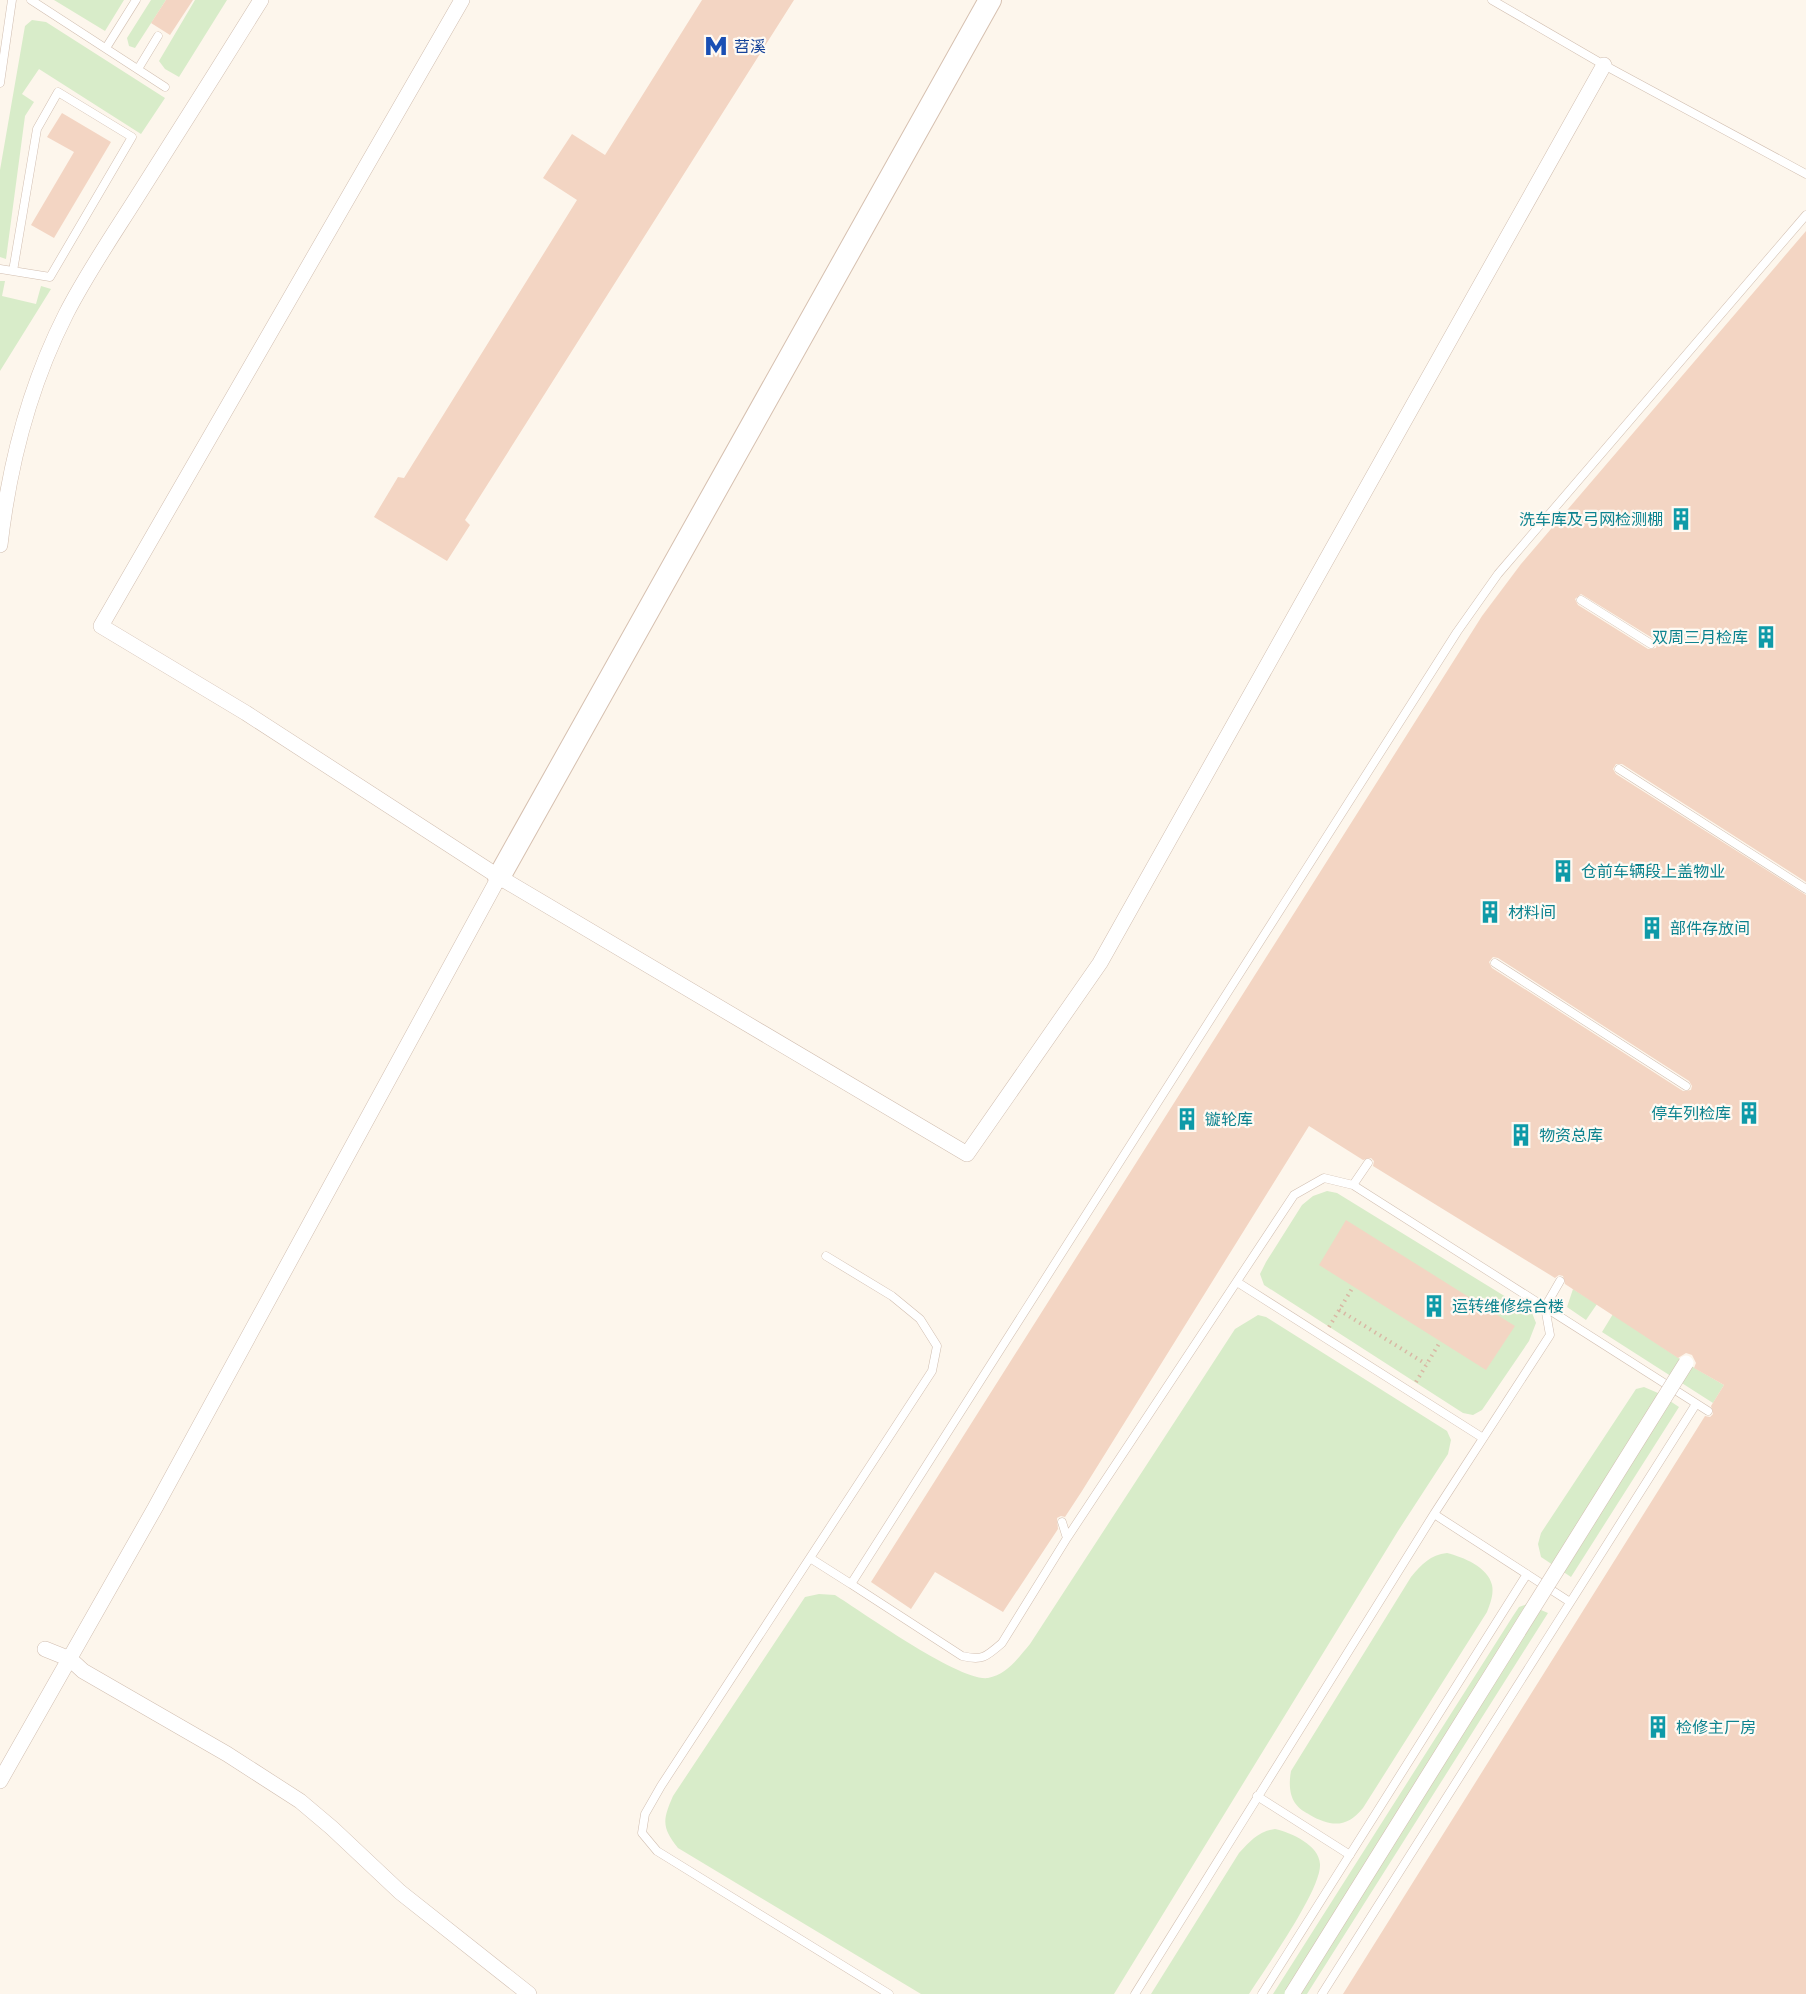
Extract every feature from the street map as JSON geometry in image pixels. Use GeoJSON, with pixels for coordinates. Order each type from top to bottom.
{"type":"FeatureCollection","features":[{"type":"Feature","properties":{"kind":"street"},"geometry":{"type":"LineString","coordinates":[[0,545],[15,458],[32,399],[66,314],[261,0]]}},
{"type":"Feature","properties":{"kind":"street"},"geometry":{"type":"LineString","coordinates":[[462,0],[101,626],[246,713],[499,877],[967,1154],[1100,963],[1604,66]]}},
{"type":"Feature","properties":{"kind":"street"},"geometry":{"type":"LineString","coordinates":[[0,1781],[90,1624],[499,877],[990,0]]}},
{"type":"Feature","properties":{"kind":"street"},"geometry":{"type":"LineString","coordinates":[[1292,1994],[1686,1363]]}},
{"type":"Feature","properties":{"kind":"street"},"geometry":{"type":"LineString","coordinates":[[45,1650],[70,1659],[83,1671],[227,1754],[300,1801],[511,1989],[529,1994]]}},
{"type":"Feature","properties":{"kind":"lane"},"geometry":{"type":"LineString","coordinates":[[0,83],[12,0]]}},
{"type":"Feature","properties":{"kind":"lane"},"geometry":{"type":"LineString","coordinates":[[31,0],[165,87]]}},
{"type":"Feature","properties":{"kind":"lane"},"geometry":{"type":"LineString","coordinates":[[106,48],[136,0]]}},
{"type":"Feature","properties":{"kind":"lane"},"geometry":{"type":"LineString","coordinates":[[1492,0],[1604,66],[1806,174]]}},
{"type":"Feature","properties":{"kind":"lane"},"geometry":{"type":"LineString","coordinates":[[138,69],[158,36]]}},
{"type":"Feature","properties":{"kind":"lane"},"geometry":{"type":"LineString","coordinates":[[0,269],[12,271],[50,277],[132,137],[58,92],[37,129],[12,271]]}},
{"type":"Feature","properties":{"kind":"lane"},"geometry":{"type":"LineString","coordinates":[[850,1584],[1457,632],[1498,574],[1806,215]]}},
{"type":"Feature","properties":{"kind":"lane"},"geometry":{"type":"LineString","coordinates":[[1581,600],[1651,644]]}},
{"type":"Feature","properties":{"kind":"lane"},"geometry":{"type":"LineString","coordinates":[[1619,769],[1806,889]]}},
{"type":"Feature","properties":{"kind":"lane"},"geometry":{"type":"LineString","coordinates":[[1495,963],[1686,1086]]}},
{"type":"Feature","properties":{"kind":"lane"},"geometry":{"type":"LineString","coordinates":[[1353,1185],[1368,1163]]}},
{"type":"Feature","properties":{"kind":"lane"},"geometry":{"type":"LineString","coordinates":[[810,1558],[962,1656],[976,1659],[990,1654],[1002,1643],[1067,1538],[1294,1195],[1324,1178],[1353,1185],[1708,1411]]}},
{"type":"Feature","properties":{"kind":"lane"},"geometry":{"type":"LineString","coordinates":[[826,1256],[892,1296],[920,1318],[937,1346],[932,1371],[661,1786],[645,1814],[642,1833],[657,1851],[889,1994]]}},
{"type":"Feature","properties":{"kind":"lane"},"geometry":{"type":"LineString","coordinates":[[1135,1994],[1434,1514],[1550,1335],[1545,1307],[1560,1281]]}},
{"type":"Feature","properties":{"kind":"lane"},"geometry":{"type":"LineString","coordinates":[[1236,1282],[1483,1438]]}},
{"type":"Feature","properties":{"kind":"lane"},"geometry":{"type":"LineString","coordinates":[[1322,1994],[1696,1404]]}},
{"type":"Feature","properties":{"kind":"lane"},"geometry":{"type":"LineString","coordinates":[[1434,1514],[1570,1602]]}},
{"type":"Feature","properties":{"kind":"lane"},"geometry":{"type":"LineString","coordinates":[[1062,1522],[1067,1538]]}},
{"type":"Feature","properties":{"kind":"lane"},"geometry":{"type":"LineString","coordinates":[[1262,1994],[1527,1574]]}},
{"type":"Feature","properties":{"kind":"lane"},"geometry":{"type":"LineString","coordinates":[[1257,1796],[1350,1855]]}},
{"type":"Feature","properties":{"kind":"path"},"geometry":{"type":"LineString","coordinates":[[1323,1337],[1353,1287]]}},
{"type":"Feature","properties":{"kind":"path"},"geometry":{"type":"LineString","coordinates":[[1339,1310],[1426,1364]]}},
{"type":"Feature","properties":{"kind":"path"},"geometry":{"type":"LineString","coordinates":[[1410,1392],[1440,1342]]}},
{"type":"Feature","properties":{"kind":"green space"},"geometry":{"type":"Polygon","coordinates":[[[54,0],[124,0],[105,31],[54,0]]]}},
{"type":"Feature","properties":{"kind":"green space"},"geometry":{"type":"Polygon","coordinates":[[[151,0],[166,0],[135,48],[129,46],[127,38],[151,0]]]}},
{"type":"Feature","properties":{"kind":"green space"},"geometry":{"type":"Polygon","coordinates":[[[195,0],[227,0],[179,77],[165,69],[159,61],[195,0]]]}},
{"type":"Feature","properties":{"kind":"green space"},"geometry":{"type":"Polygon","coordinates":[[[32,20],[46,22],[165,98],[141,134],[39,69],[22,94],[34,102],[25,116],[6,259],[0,257],[0,170],[25,26],[32,20]]]}},
{"type":"Feature","properties":{"kind":"green space"},"geometry":{"type":"Polygon","coordinates":[[[0,281],[5,281],[2,296],[36,304],[41,286],[51,289],[0,371],[0,281]]]}},
{"type":"Feature","properties":{"kind":"green space"},"geometry":{"type":"Polygon","coordinates":[[[1327,1191],[1337,1193],[1532,1313],[1536,1323],[1529,1341],[1482,1410],[1473,1415],[1463,1413],[1264,1285],[1260,1274],[1302,1205],[1313,1196],[1327,1191]]]}},
{"type":"Feature","properties":{"kind":"green space"},"geometry":{"type":"Polygon","coordinates":[[[1573,1289],[1597,1304],[1586,1320],[1567,1307],[1573,1289]]]}},
{"type":"Feature","properties":{"kind":"green space"},"geometry":{"type":"Polygon","coordinates":[[[1613,1314],[1686,1363],[1724,1385],[1713,1403],[1602,1332],[1613,1314]]]}},
{"type":"Feature","properties":{"kind":"green space"},"geometry":{"type":"Polygon","coordinates":[[[1258,1315],[1266,1317],[1447,1431],[1451,1440],[1448,1454],[1398,1531],[1114,1994],[921,1994],[678,1848],[665,1823],[673,1796],[805,1597],[819,1594],[835,1595],[911,1644],[956,1669],[974,1676],[988,1678],[1001,1673],[1012,1665],[1030,1644],[1235,1329],[1258,1315]]]}},
{"type":"Feature","properties":{"kind":"green space"},"geometry":{"type":"Polygon","coordinates":[[[1644,1387],[1679,1407],[1571,1577],[1541,1557],[1538,1544],[1541,1533],[1636,1389],[1644,1387]]]}},
{"type":"Feature","properties":{"kind":"green space"},"geometry":{"type":"Polygon","coordinates":[[[1447,1553],[1474,1564],[1486,1573],[1492,1585],[1487,1612],[1357,1815],[1345,1822],[1332,1823],[1306,1813],[1293,1799],[1290,1788],[1291,1771],[1411,1577],[1427,1561],[1447,1553]]]}},
{"type":"Feature","properties":{"kind":"green space"},"geometry":{"type":"Polygon","coordinates":[[[1527,1604],[1548,1613],[1307,1994],[1273,1994],[1513,1616],[1519,1607],[1527,1604]]]}},
{"type":"Feature","properties":{"kind":"green space"},"geometry":{"type":"Polygon","coordinates":[[[1275,1829],[1304,1841],[1315,1851],[1320,1864],[1318,1876],[1303,1910],[1249,1994],[1151,1994],[1239,1853],[1259,1834],[1275,1829]]]}},
{"type":"Feature","properties":{"kind":"building"},"geometry":{"type":"Polygon","coordinates":[[[166,0],[193,0],[170,35],[151,23],[166,0]]]}},
{"type":"Feature","properties":{"kind":"building","name":"苕溪"},"geometry":{"type":"Polygon","coordinates":[[[702,0],[794,0],[465,520],[470,525],[447,561],[374,517],[398,477],[404,478],[577,200],[543,178],[572,134],[605,155],[702,0]]]}},
{"type":"Feature","properties":{"kind":"building"},"geometry":{"type":"Polygon","coordinates":[[[62,113],[111,142],[54,238],[31,225],[74,152],[47,137],[62,113]]]}},
{"type":"Feature","properties":{"kind":"building","name":"仓前车辆段上盖物业"},"geometry":{"type":"Polygon","coordinates":[[[1806,231],[1806,882],[1622,764],[1616,764],[1613,769],[1616,774],[1806,895],[1806,1994],[1343,1994],[1705,1416],[1710,1417],[1713,1414],[1711,1406],[1724,1385],[1694,1368],[1696,1363],[1692,1355],[1686,1353],[1678,1358],[1565,1284],[1563,1276],[1559,1275],[1555,1278],[1373,1166],[1374,1161],[1371,1158],[1363,1160],[1309,1126],[1082,1491],[1065,1517],[1057,1518],[1058,1529],[1003,1612],[935,1572],[911,1609],[871,1582],[1482,616],[1521,564],[1806,231]],[[1581,594],[1575,599],[1578,605],[1648,649],[1656,648],[1657,644],[1654,639],[1581,594]],[[1493,957],[1489,962],[1492,968],[1683,1091],[1691,1090],[1692,1086],[1689,1081],[1498,958],[1493,957]]]}},
{"type":"Feature","properties":{"kind":"building","name":"运转维修综合楼"},"geometry":{"type":"Polygon","coordinates":[[[1346,1220],[1515,1326],[1486,1370],[1319,1265],[1346,1220]]]}},
{"type":"Feature","properties":{"kind":"place","name":"苕溪"},"geometry":{"type":"Point","coordinates":[716,46]}},
{"type":"Feature","properties":{"kind":"place","name":"洗车库及弓网检测棚"},"geometry":{"type":"Point","coordinates":[1681,519]}},
{"type":"Feature","properties":{"kind":"place","name":"双周三月检库"},"geometry":{"type":"Point","coordinates":[1766,637]}},
{"type":"Feature","properties":{"kind":"place","name":"仓前车辆段上盖物业"},"geometry":{"type":"Point","coordinates":[1563,871]}},
{"type":"Feature","properties":{"kind":"place","name":"材料间"},"geometry":{"type":"Point","coordinates":[1490,912]}},
{"type":"Feature","properties":{"kind":"place","name":"部件存放间"},"geometry":{"type":"Point","coordinates":[1652,928]}},
{"type":"Feature","properties":{"kind":"place","name":"停车列检库"},"geometry":{"type":"Point","coordinates":[1749,1113]}},
{"type":"Feature","properties":{"kind":"place","name":"镟轮库"},"geometry":{"type":"Point","coordinates":[1187,1119]}},
{"type":"Feature","properties":{"kind":"place","name":"物资总库"},"geometry":{"type":"Point","coordinates":[1521,1135]}},
{"type":"Feature","properties":{"kind":"place","name":"运转维修综合楼"},"geometry":{"type":"Point","coordinates":[1434,1306]}},
{"type":"Feature","properties":{"kind":"place","name":"检修主厂房"},"geometry":{"type":"Point","coordinates":[1658,1727]}}]}
